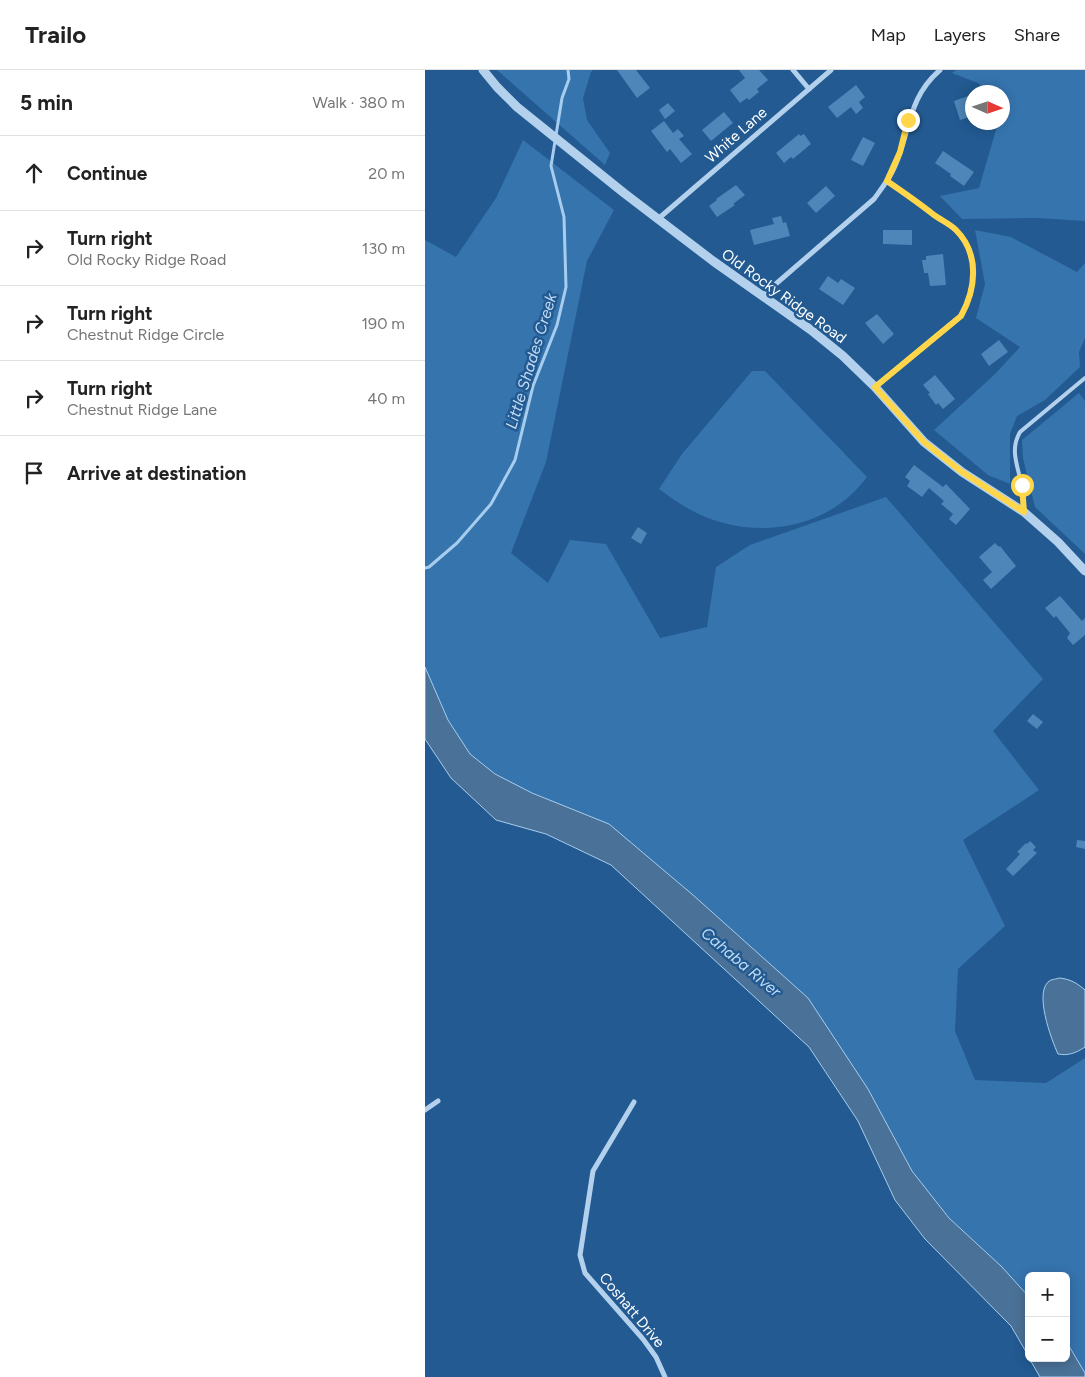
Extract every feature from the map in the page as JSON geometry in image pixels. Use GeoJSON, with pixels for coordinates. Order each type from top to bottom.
{"type":"FeatureCollection","features":[{"type":"Feature","properties":{"kind":"street","name":"Old Rocky Ridge Road"},"geometry":{"type":"LineString","coordinates":[[483,70],[506,97],[589,166],[658,220],[818,335],[875,387],[924,442],[962,472],[1024,512],[1058,542],[1085,570]]}},
{"type":"Feature","properties":{"kind":"street"},"geometry":{"type":"LineString","coordinates":[[793,70],[809,89]]}},
{"type":"Feature","properties":{"kind":"street","name":"White Lane"},"geometry":{"type":"LineString","coordinates":[[658,220],[831,70]]}},
{"type":"Feature","properties":{"kind":"street"},"geometry":{"type":"LineString","coordinates":[[763,295],[874,199],[895,166],[908,120],[915,104],[932,77],[940,70]]}},
{"type":"Feature","properties":{"kind":"street"},"geometry":{"type":"LineString","coordinates":[[875,387],[961,316],[969,301],[973,279],[973,262],[967,247],[956,230],[887,181]]}},
{"type":"Feature","properties":{"kind":"street"},"geometry":{"type":"LineString","coordinates":[[425,1110],[437,1101]]}},
{"type":"Feature","properties":{"kind":"street","name":"Coshatt Drive"},"geometry":{"type":"LineString","coordinates":[[634,1102],[593,1171],[580,1255],[585,1273],[643,1339],[656,1358],[665,1377]]}},
{"type":"Feature","properties":{"kind":"lane"},"geometry":{"type":"LineString","coordinates":[[1024,512],[1022,485],[1014,457],[1017,437],[1020,432],[1085,378]]}},
{"type":"Feature","properties":{"kind":"shaded area"},"geometry":{"type":"Polygon","coordinates":[[[497,70],[593,70],[583,98],[587,120],[610,153],[605,165],[497,70]]]}},
{"type":"Feature","properties":{"kind":"shaded area"},"geometry":{"type":"Polygon","coordinates":[[[956,70],[1085,70],[1085,221],[1037,218],[962,219],[940,196],[979,188],[996,130],[1010,130],[1010,85],[980,85],[952,73],[956,70]]]}},
{"type":"Feature","properties":{"kind":"shaded area"},"geometry":{"type":"Polygon","coordinates":[[[523,140],[614,210],[587,261],[546,462],[511,553],[548,583],[570,540],[606,544],[660,638],[707,627],[716,567],[750,545],[886,497],[1043,679],[993,731],[1039,790],[963,840],[1005,926],[958,969],[955,1031],[975,1080],[1046,1083],[1085,1058],[1085,1373],[1070,1348],[1070,1272],[1025,1272],[1025,1293],[1002,1267],[949,1218],[912,1171],[868,1089],[532,793],[498,776],[475,760],[456,735],[425,667],[425,240],[456,257],[496,198],[523,140]]]}},
{"type":"Feature","properties":{"kind":"shaded area"},"geometry":{"type":"Polygon","coordinates":[[[975,230],[1011,237],[1077,272],[1085,263],[1085,338],[1079,352],[1080,367],[1045,400],[1017,416],[1010,434],[1010,484],[988,475],[934,430],[995,374],[1020,347],[976,318],[985,284],[975,230]]]}},
{"type":"Feature","properties":{"kind":"shaded area"},"geometry":{"type":"Polygon","coordinates":[[[752,371],[765,371],[867,477],[850,496],[831,510],[809,520],[786,526],[762,528],[737,526],[714,520],[691,510],[659,489],[682,454],[752,371]]]}},
{"type":"Feature","properties":{"kind":"shaded area"},"geometry":{"type":"Polygon","coordinates":[[[1079,393],[1085,401],[1085,554],[1035,507],[1023,458],[1022,440],[1079,393]]]}},
{"type":"Feature","properties":{"kind":"water","name":"Cahaba River"},"geometry":{"type":"Polygon","coordinates":[[[425,667],[448,720],[470,754],[495,774],[532,793],[609,824],[693,895],[808,998],[868,1089],[912,1171],[949,1218],[1002,1267],[1025,1293],[1025,1350],[1011,1326],[925,1239],[895,1200],[858,1121],[809,1047],[611,865],[546,834],[496,820],[451,778],[425,739],[425,667]]]}},
{"type":"Feature","properties":{"kind":"water"},"geometry":{"type":"Polygon","coordinates":[[[1067,979],[1085,990],[1085,1047],[1062,1055],[1058,1054],[1052,1038],[1043,1004],[1043,994],[1046,985],[1051,980],[1067,979]]]}},
{"type":"Feature","properties":{"kind":"water"},"geometry":{"type":"Polygon","coordinates":[[[1070,1348],[1085,1373],[1085,1377],[1040,1377],[1031,1362],[1070,1362],[1070,1348]]]}},
{"type":"Feature","properties":{"kind":"building"},"geometry":{"type":"Polygon","coordinates":[[[617,70],[636,70],[650,88],[637,98],[617,70]]]}},
{"type":"Feature","properties":{"kind":"building"},"geometry":{"type":"Polygon","coordinates":[[[739,70],[759,70],[768,80],[757,89],[759,92],[749,100],[747,98],[740,103],[730,90],[745,78],[739,70]]]}},
{"type":"Feature","properties":{"kind":"building"},"geometry":{"type":"Polygon","coordinates":[[[856,85],[865,97],[859,102],[863,108],[856,114],[851,107],[837,118],[828,107],[856,85]]]}},
{"type":"Feature","properties":{"kind":"building"},"geometry":{"type":"Polygon","coordinates":[[[965,97],[965,118],[960,120],[954,101],[965,97]]]}},
{"type":"Feature","properties":{"kind":"building"},"geometry":{"type":"Polygon","coordinates":[[[668,103],[675,111],[665,119],[659,110],[668,103]]]}},
{"type":"Feature","properties":{"kind":"building"},"geometry":{"type":"Polygon","coordinates":[[[724,112],[733,123],[711,141],[702,130],[724,112]]]}},
{"type":"Feature","properties":{"kind":"building"},"geometry":{"type":"Polygon","coordinates":[[[664,121],[673,133],[678,129],[684,136],[679,139],[692,154],[681,163],[670,149],[667,152],[651,131],[664,121]]]}},
{"type":"Feature","properties":{"kind":"building"},"geometry":{"type":"Polygon","coordinates":[[[799,134],[800,136],[804,134],[811,144],[793,159],[791,157],[784,163],[776,153],[799,134]]]}},
{"type":"Feature","properties":{"kind":"building"},"geometry":{"type":"Polygon","coordinates":[[[863,137],[875,143],[863,166],[851,160],[863,137]]]}},
{"type":"Feature","properties":{"kind":"building"},"geometry":{"type":"Polygon","coordinates":[[[943,151],[974,172],[964,186],[935,163],[943,151]]]}},
{"type":"Feature","properties":{"kind":"building"},"geometry":{"type":"Polygon","coordinates":[[[736,185],[745,195],[733,204],[735,205],[717,217],[709,206],[736,185]]]}},
{"type":"Feature","properties":{"kind":"building"},"geometry":{"type":"Polygon","coordinates":[[[826,186],[835,196],[816,213],[807,203],[826,186]]]}},
{"type":"Feature","properties":{"kind":"building"},"geometry":{"type":"Polygon","coordinates":[[[781,216],[783,223],[786,222],[790,236],[754,245],[750,230],[774,224],[772,218],[781,216]]]}},
{"type":"Feature","properties":{"kind":"building"},"geometry":{"type":"Polygon","coordinates":[[[883,230],[912,230],[912,245],[883,244],[883,230]]]}},
{"type":"Feature","properties":{"kind":"building"},"geometry":{"type":"Polygon","coordinates":[[[943,254],[946,285],[930,286],[928,273],[924,273],[922,260],[926,260],[926,256],[943,254]]]}},
{"type":"Feature","properties":{"kind":"building"},"geometry":{"type":"Polygon","coordinates":[[[828,276],[838,283],[841,279],[855,288],[843,305],[819,289],[828,276]]]}},
{"type":"Feature","properties":{"kind":"building"},"geometry":{"type":"Polygon","coordinates":[[[877,314],[894,334],[883,344],[865,323],[877,314]]]}},
{"type":"Feature","properties":{"kind":"building"},"geometry":{"type":"Polygon","coordinates":[[[999,340],[1008,352],[989,366],[981,354],[999,340]]]}},
{"type":"Feature","properties":{"kind":"building"},"geometry":{"type":"Polygon","coordinates":[[[935,375],[955,399],[943,409],[938,403],[936,405],[928,394],[930,393],[923,385],[935,375]]]}},
{"type":"Feature","properties":{"kind":"building"},"geometry":{"type":"Polygon","coordinates":[[[914,465],[943,487],[946,484],[970,509],[956,525],[949,519],[953,514],[941,504],[944,501],[929,488],[922,497],[907,486],[910,481],[905,477],[914,465]]]}},
{"type":"Feature","properties":{"kind":"building"},"geometry":{"type":"Polygon","coordinates":[[[638,527],[647,533],[641,544],[631,538],[638,527]]]}},
{"type":"Feature","properties":{"kind":"building"},"geometry":{"type":"Polygon","coordinates":[[[995,543],[1000,546],[1016,566],[991,589],[983,580],[992,572],[979,557],[995,543]]]}},
{"type":"Feature","properties":{"kind":"building"},"geometry":{"type":"Polygon","coordinates":[[[1060,596],[1082,621],[1085,618],[1085,635],[1073,645],[1067,638],[1070,633],[1056,616],[1054,618],[1045,608],[1060,596]]]}},
{"type":"Feature","properties":{"kind":"building"},"geometry":{"type":"Polygon","coordinates":[[[1033,714],[1043,722],[1037,729],[1027,721],[1033,714]]]}},
{"type":"Feature","properties":{"kind":"building"},"geometry":{"type":"Polygon","coordinates":[[[1077,840],[1085,841],[1085,849],[1076,847],[1077,840]]]}},
{"type":"Feature","properties":{"kind":"building"},"geometry":{"type":"Polygon","coordinates":[[[1030,841],[1036,847],[1033,850],[1037,853],[1013,876],[1006,869],[1020,854],[1017,852],[1030,841]]]}},
{"type":"Feature","properties":{"kind":"waterway","name":"Little Shades Creek"},"geometry":{"type":"LineString","coordinates":[[425,568],[429,567],[457,543],[491,504],[515,460],[533,386],[557,325],[566,287],[564,217],[551,166],[562,98],[569,79],[568,70]]}},
{"type":"Feature","properties":{"kind":"route"},"geometry":{"type":"LineString","coordinates":[[908,120],[900,152],[887,181],[956,230],[967,247],[973,262],[973,279],[969,301],[961,316],[875,387],[924,442],[962,472],[1024,512],[1022,485]]}}]}
